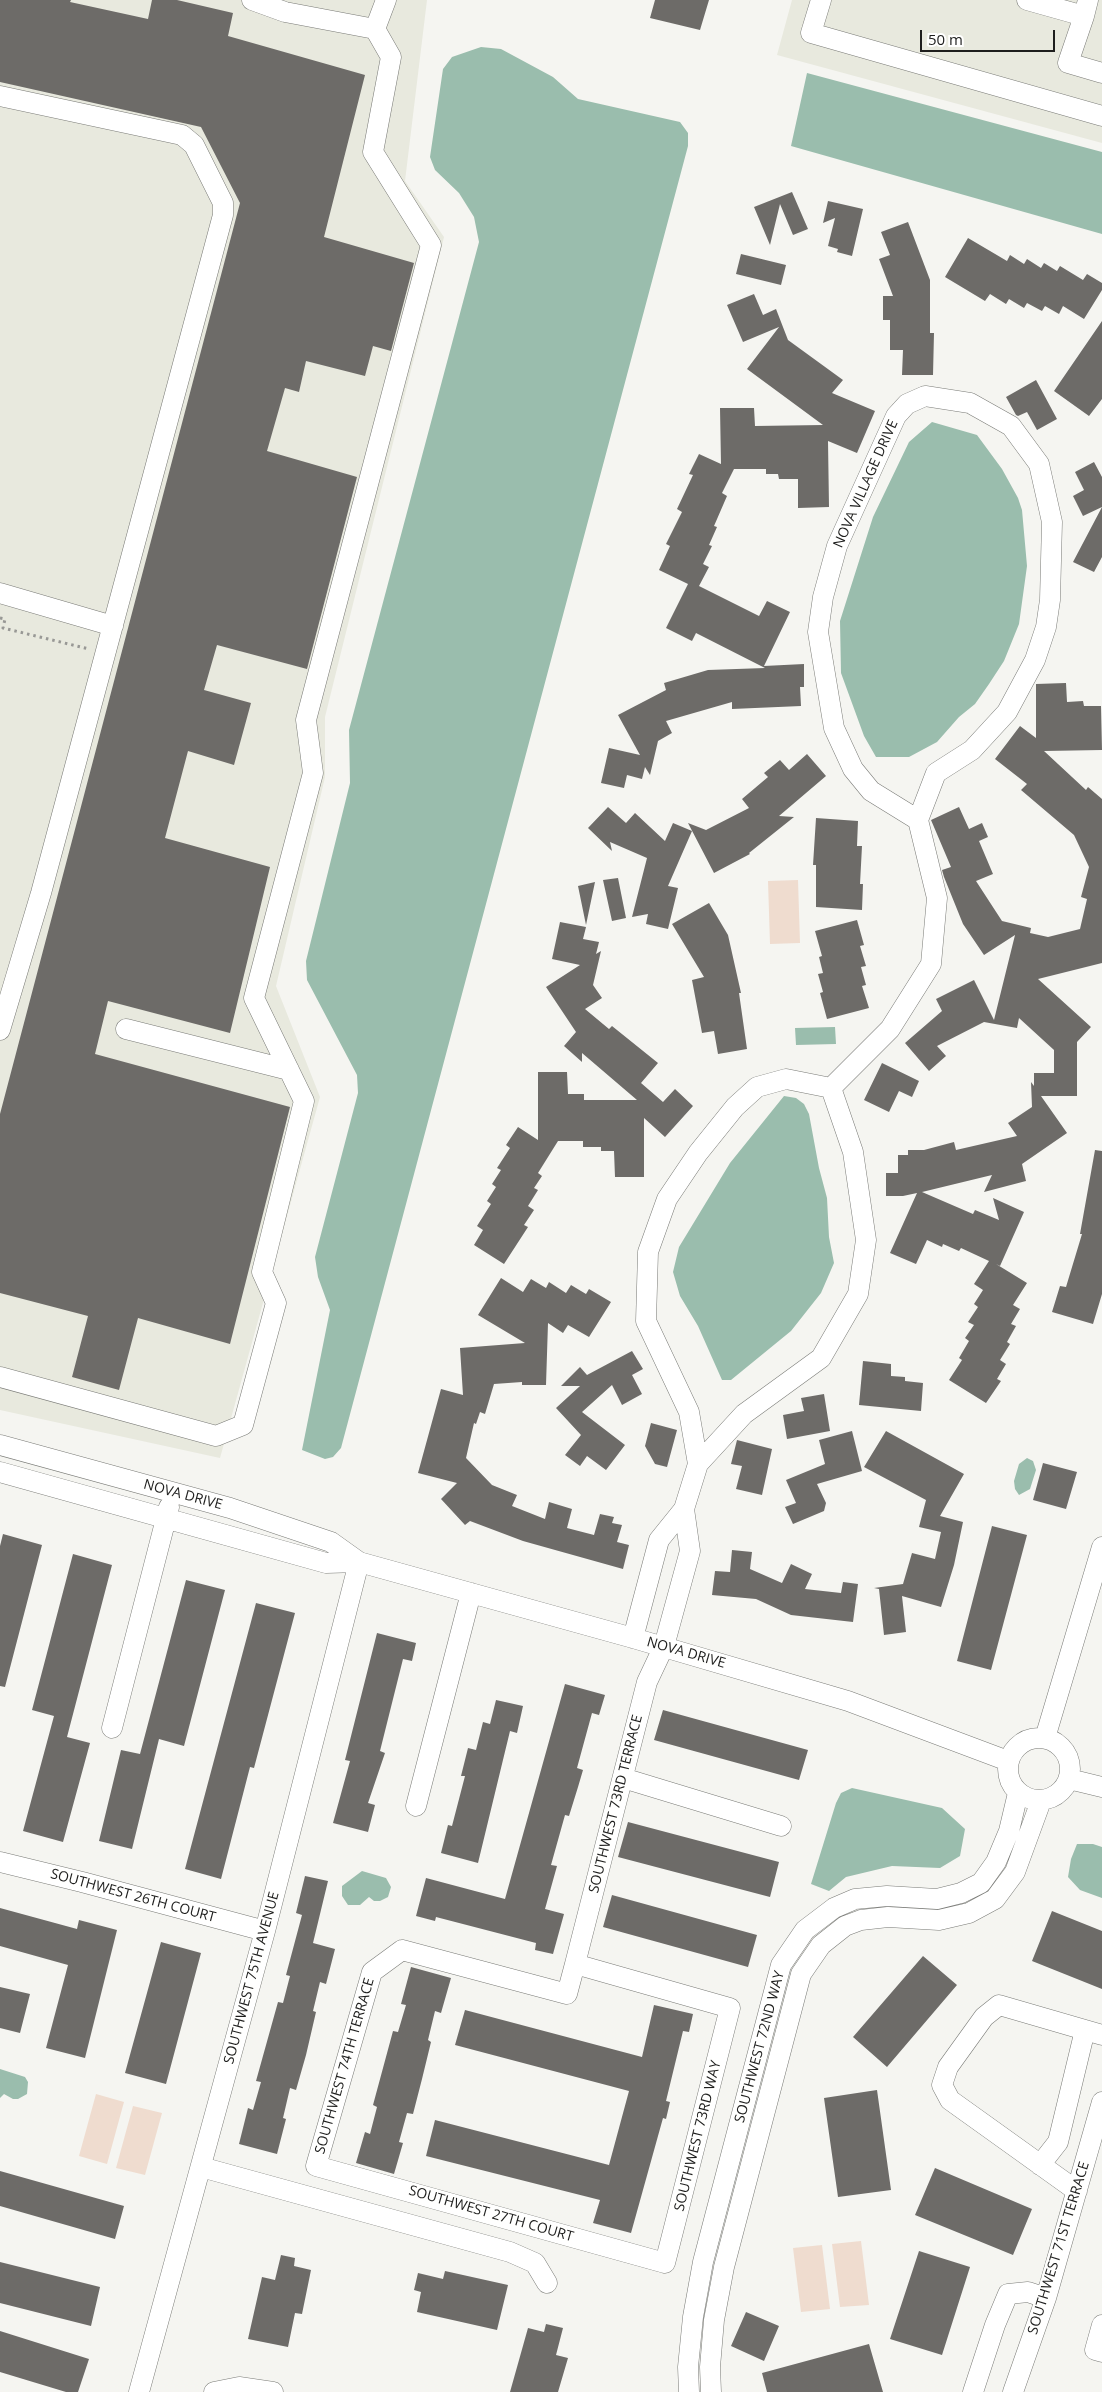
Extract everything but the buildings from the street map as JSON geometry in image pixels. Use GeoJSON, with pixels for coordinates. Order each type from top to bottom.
{"type":"FeatureCollection","features":[{"type":"Feature","properties":{"kind":"street"},"geometry":{"type":"LineString","coordinates":[[252,0],[285,12],[376,29]]}},
{"type":"Feature","properties":{"kind":"street"},"geometry":{"type":"LineString","coordinates":[[0,1377],[216,1436],[243,1425],[276,1303],[262,1272],[304,1101],[254,998],[313,773],[306,720],[431,245],[373,152],[391,57],[376,29],[386,0]]}},
{"type":"Feature","properties":{"kind":"street"},"geometry":{"type":"LineString","coordinates":[[821,0],[811,33],[1102,116]]}},
{"type":"Feature","properties":{"kind":"street"},"geometry":{"type":"LineString","coordinates":[[1027,0],[1086,8],[1068,63],[1102,73]]}},
{"type":"Feature","properties":{"kind":"street"},"geometry":{"type":"LineString","coordinates":[[0,96],[182,135],[194,146],[223,203],[223,215],[29,937],[7,985],[0,1030]]}},
{"type":"Feature","properties":{"kind":"street","name":"NOVA VILLAGE DRIVE"},"geometry":{"type":"LineString","coordinates":[[925,396],[970,404],[1012,426],[1040,464],[1052,522],[1050,600],[1046,627],[1035,660],[1007,712],[972,750],[936,773],[918,820],[871,791],[853,769],[834,728],[818,632],[823,596],[841,537],[896,416],[907,404],[925,396]]}},
{"type":"Feature","properties":{"kind":"street"},"geometry":{"type":"LineString","coordinates":[[0,593],[113,626]]}},
{"type":"Feature","properties":{"kind":"street"},"geometry":{"type":"LineString","coordinates":[[832,1088],[890,1029],[931,964],[937,898],[918,820]]}},
{"type":"Feature","properties":{"kind":"street"},"geometry":{"type":"LineString","coordinates":[[126,1029],[289,1070]]}},
{"type":"Feature","properties":{"kind":"street"},"geometry":{"type":"LineString","coordinates":[[634,1638],[659,1540],[684,1510],[698,1464],[690,1412],[646,1322],[648,1252],[667,1199],[698,1153],[729,1114],[757,1087],[786,1079],[832,1088]]}},
{"type":"Feature","properties":{"kind":"street"},"geometry":{"type":"LineString","coordinates":[[698,1464],[744,1414],[821,1358],[858,1294],[866,1240],[853,1152],[832,1088]]}},
{"type":"Feature","properties":{"kind":"street","name":"NOVA DRIVE"},"geometry":{"type":"LineString","coordinates":[[0,1445],[230,1508],[330,1542],[359,1562]]}},
{"type":"Feature","properties":{"kind":"street","name":"NOVA DRIVE"},"geometry":{"type":"LineString","coordinates":[[0,1472],[326,1563],[359,1562],[664,1646],[848,1701],[1008,1761]]}},
{"type":"Feature","properties":{"kind":"street"},"geometry":{"type":"LineString","coordinates":[[112,1728],[172,1492]]}},
{"type":"Feature","properties":{"kind":"street"},"geometry":{"type":"LineString","coordinates":[[664,1646],[690,1550],[684,1510]]}},
{"type":"Feature","properties":{"kind":"street"},"geometry":{"type":"LineString","coordinates":[[1045,1738],[1102,1547]]}},
{"type":"Feature","properties":{"kind":"street","name":"SOUTHWEST 75TH AVENUE"},"geometry":{"type":"LineString","coordinates":[[139,2392],[266,1931],[359,1562]]}},
{"type":"Feature","properties":{"kind":"street"},"geometry":{"type":"LineString","coordinates":[[416,1806],[471,1593]]}},
{"type":"Feature","properties":{"kind":"street","name":"SOUTHWEST 73RD TERRACE"},"geometry":{"type":"LineString","coordinates":[[575,1964],[648,1682],[664,1646]]}},
{"type":"Feature","properties":{"kind":"street"},"geometry":{"type":"LineString","coordinates":[[1045,1738],[1059,1745],[1069,1758],[1071,1768],[1069,1779],[1058,1794],[1041,1800],[1029,1799],[1018,1793],[1009,1778],[1008,1761],[1012,1752],[1026,1740],[1045,1738]]}},
{"type":"Feature","properties":{"kind":"street"},"geometry":{"type":"LineString","coordinates":[[623,1778],[782,1826]]}},
{"type":"Feature","properties":{"kind":"street"},"geometry":{"type":"LineString","coordinates":[[1069,1779],[1102,1787]]}},
{"type":"Feature","properties":{"kind":"street","name":"SOUTHWEST 72ND WAY"},"geometry":{"type":"LineString","coordinates":[[690,2392],[688,2367],[692,2325],[703,2262],[782,1965],[805,1930],[834,1908],[855,1899],[888,1896],[937,1898],[961,1894],[980,1883],[996,1862],[1009,1831],[1018,1793]]}},
{"type":"Feature","properties":{"kind":"street","name":"SOUTHWEST 72ND WAY"},"geometry":{"type":"LineString","coordinates":[[711,2392],[710,2367],[713,2329],[724,2266],[801,1974],[821,1945],[845,1926],[861,1920],[888,1917],[939,1920],[969,1914],[995,1899],[1015,1872],[1041,1800]]}},
{"type":"Feature","properties":{"kind":"street","name":"SOUTHWEST 26TH COURT"},"geometry":{"type":"LineString","coordinates":[[0,1862],[266,1931]]}},
{"type":"Feature","properties":{"kind":"street","name":"SOUTHWEST 74TH TERRACE"},"geometry":{"type":"LineString","coordinates":[[316,2166],[372,1972],[402,1950],[567,1994],[575,1964]]}},
{"type":"Feature","properties":{"kind":"street","name":"SOUTHWEST 73RD WAY"},"geometry":{"type":"LineString","coordinates":[[575,1964],[730,2008],[666,2263]]}},
{"type":"Feature","properties":{"kind":"street"},"geometry":{"type":"LineString","coordinates":[[1040,2165],[1058,2142],[1094,2032],[999,2005],[984,2017],[948,2068],[942,2085],[950,2100],[1040,2165],[1077,2190]]}},
{"type":"Feature","properties":{"kind":"street","name":"SOUTHWEST 71ST TERRACE"},"geometry":{"type":"LineString","coordinates":[[1013,2392],[1046,2298],[1102,2102]]}},
{"type":"Feature","properties":{"kind":"street","name":"SOUTHWEST 27TH COURT"},"geometry":{"type":"LineString","coordinates":[[316,2166],[666,2263]]}},
{"type":"Feature","properties":{"kind":"street"},"geometry":{"type":"LineString","coordinates":[[201,2167],[510,2252],[535,2263],[547,2283]]}},
{"type":"Feature","properties":{"kind":"street"},"geometry":{"type":"LineString","coordinates":[[973,2392],[995,2325],[1008,2294],[1028,2292],[1046,2298]]}},
{"type":"Feature","properties":{"kind":"street"},"geometry":{"type":"LineString","coordinates":[[1099,2351],[1102,2325]]}},
{"type":"Feature","properties":{"kind":"street"},"geometry":{"type":"LineString","coordinates":[[214,2392],[239,2387],[272,2392]]}},
{"type":"Feature","properties":{"kind":"path"},"geometry":{"type":"LineString","coordinates":[[0,618],[5,619],[3,628],[105,653]]}},
{"type":"Feature","properties":{"kind":"shaded area"},"geometry":{"type":"Polygon","coordinates":[[[0,0],[427,0],[405,181],[444,237],[325,717],[325,777],[276,986],[320,1097],[220,1458],[0,1410],[0,0]]]}},
{"type":"Feature","properties":{"kind":"shaded area"},"geometry":{"type":"Polygon","coordinates":[[[792,0],[1102,0],[1102,143],[777,55],[792,0]]]}},
{"type":"Feature","properties":{"kind":"shaded area"},"geometry":{"type":"Polygon","coordinates":[[[481,47],[501,49],[553,77],[578,99],[680,122],[688,133],[688,146],[341,1448],[333,1457],[325,1459],[302,1450],[330,1310],[318,1277],[315,1257],[358,1093],[357,1075],[307,980],[306,961],[350,783],[349,730],[479,242],[474,217],[459,193],[435,170],[430,157],[443,69],[452,57],[481,47]]]}},
{"type":"Feature","properties":{"kind":"shaded area"},"geometry":{"type":"Polygon","coordinates":[[[807,73],[1102,152],[1102,234],[791,146],[807,73]]]}},
{"type":"Feature","properties":{"kind":"shaded area"},"geometry":{"type":"Polygon","coordinates":[[[932,422],[977,435],[1002,469],[1018,498],[1022,510],[1027,566],[1019,624],[1004,661],[989,684],[975,704],[959,717],[937,742],[909,757],[876,757],[864,736],[841,673],[840,621],[873,517],[909,442],[932,422]]]}},
{"type":"Feature","properties":{"kind":"shaded area"},"geometry":{"type":"Polygon","coordinates":[[[798,880],[800,943],[770,944],[768,881],[798,880]]]}},
{"type":"Feature","properties":{"kind":"shaded area"},"geometry":{"type":"Polygon","coordinates":[[[835,1027],[836,1044],[796,1045],[795,1028],[835,1027]]]}},
{"type":"Feature","properties":{"kind":"shaded area"},"geometry":{"type":"Polygon","coordinates":[[[784,1096],[796,1098],[804,1104],[809,1114],[819,1168],[827,1198],[829,1237],[834,1263],[821,1293],[791,1331],[731,1380],[722,1380],[698,1326],[680,1296],[673,1272],[679,1247],[730,1163],[784,1096]]]}},
{"type":"Feature","properties":{"kind":"shaded area"},"geometry":{"type":"Polygon","coordinates":[[[1027,1458],[1033,1461],[1036,1470],[1030,1489],[1019,1495],[1015,1489],[1014,1481],[1019,1464],[1027,1458]]]}},
{"type":"Feature","properties":{"kind":"shaded area"},"geometry":{"type":"Polygon","coordinates":[[[852,1788],[942,1808],[965,1829],[960,1856],[940,1868],[892,1866],[846,1877],[829,1891],[811,1884],[836,1803],[841,1793],[852,1788]]]}},
{"type":"Feature","properties":{"kind":"shaded area"},"geometry":{"type":"Polygon","coordinates":[[[1077,1844],[1093,1844],[1102,1847],[1102,1898],[1080,1890],[1068,1877],[1071,1859],[1077,1844]]]}},
{"type":"Feature","properties":{"kind":"shaded area"},"geometry":{"type":"Polygon","coordinates":[[[362,1871],[386,1878],[391,1887],[388,1897],[380,1901],[374,1901],[369,1897],[360,1905],[348,1905],[342,1896],[342,1886],[362,1871]]]}},
{"type":"Feature","properties":{"kind":"shaded area"},"geometry":{"type":"Polygon","coordinates":[[[0,2069],[25,2077],[28,2082],[27,2094],[18,2099],[13,2099],[4,2094],[0,2098],[0,2069]]]}},
{"type":"Feature","properties":{"kind":"shaded area"},"geometry":{"type":"Polygon","coordinates":[[[96,2094],[124,2102],[107,2164],[79,2156],[96,2094]]]}},
{"type":"Feature","properties":{"kind":"shaded area"},"geometry":{"type":"Polygon","coordinates":[[[133,2106],[162,2113],[145,2175],[116,2168],[133,2106]]]}},
{"type":"Feature","properties":{"kind":"shaded area"},"geometry":{"type":"Polygon","coordinates":[[[861,2241],[869,2305],[840,2307],[832,2244],[861,2241]]]}},
{"type":"Feature","properties":{"kind":"shaded area"},"geometry":{"type":"Polygon","coordinates":[[[822,2245],[830,2309],[801,2312],[793,2248],[822,2245]]]}}]}
